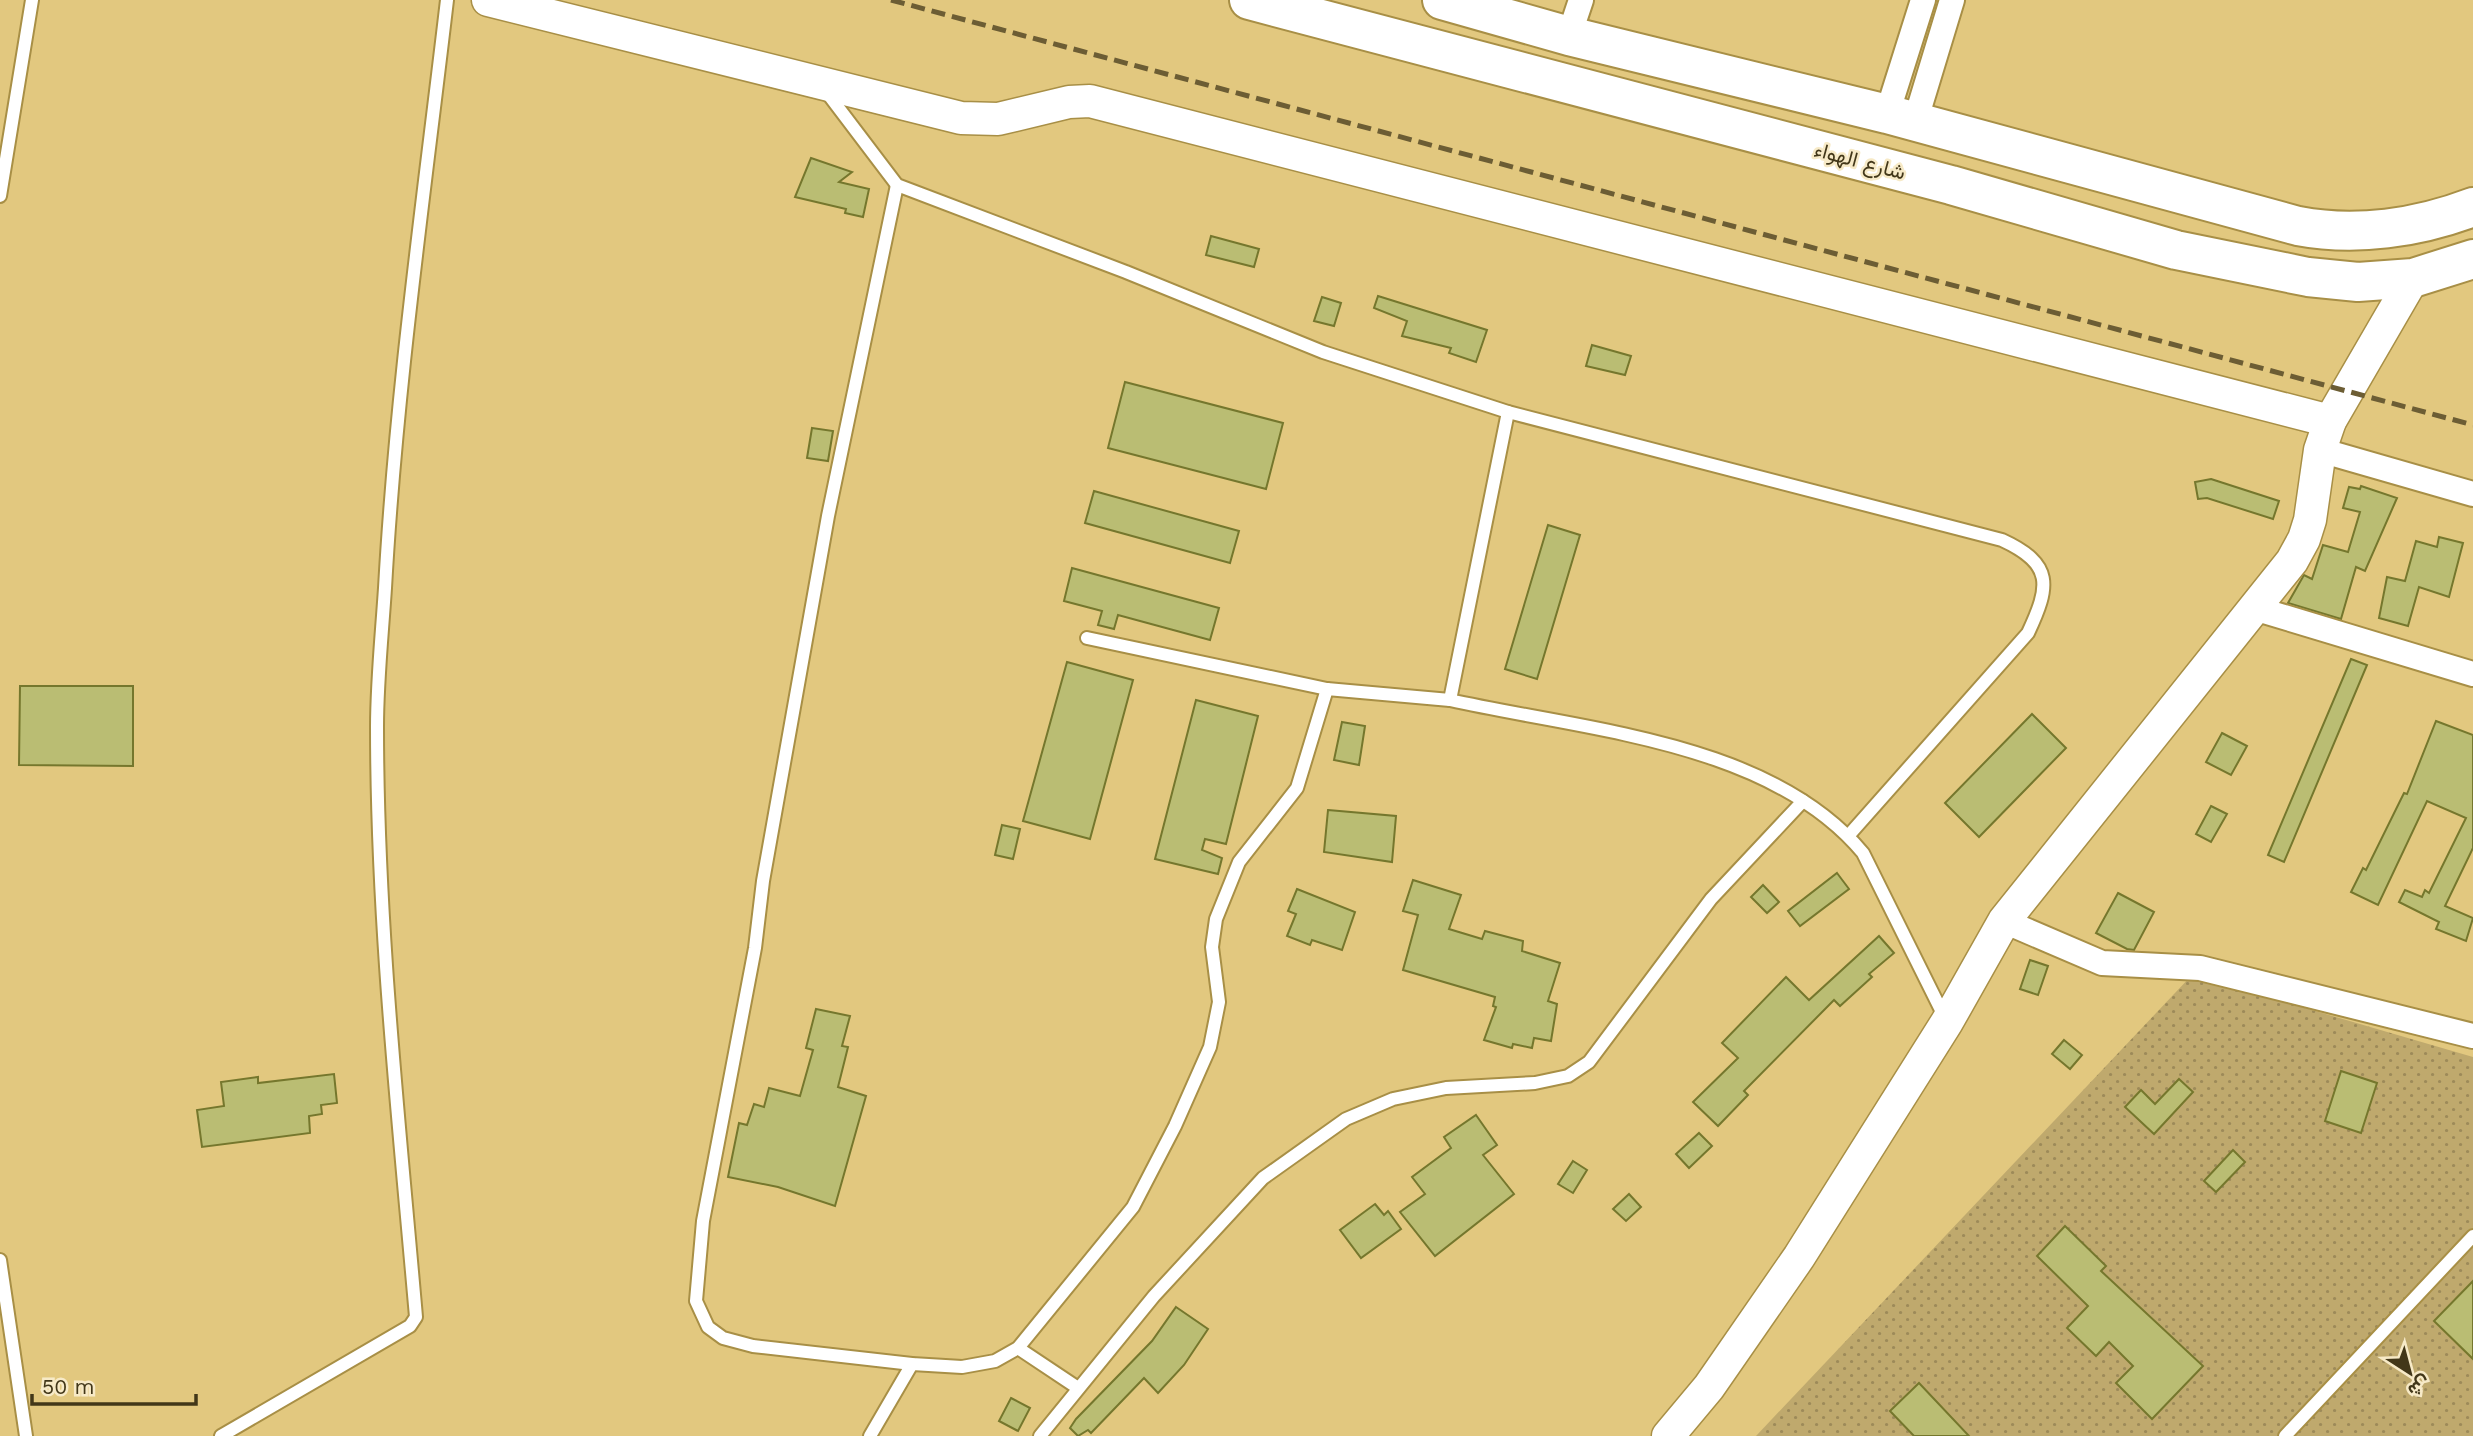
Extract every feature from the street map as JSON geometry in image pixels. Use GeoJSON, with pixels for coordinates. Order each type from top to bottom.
{"type":"FeatureCollection","features":[{"type":"Feature","properties":{"kind":"main road","name":"شارع الهواء"},"geometry":{"type":"LineString","coordinates":[[1249,0],[1924,178],[2176,250],[2308,277],[2358,282],[2413,278],[2473,259]]}},
{"type":"Feature","properties":{"kind":"main road"},"geometry":{"type":"LineString","coordinates":[[1442,0],[1569,36],[1901,118],[2264,218],[2333,233],[2441,219],[2473,207]]}},
{"type":"Feature","properties":{"kind":"street"},"geometry":{"type":"LineString","coordinates":[[488,0],[961,118],[998,119],[1069,102],[1090,101],[2325,436],[2473,494]]}},
{"type":"Feature","properties":{"kind":"street"},"geometry":{"type":"LineString","coordinates":[[1569,36],[1581,0]]}},
{"type":"Feature","properties":{"kind":"street"},"geometry":{"type":"LineString","coordinates":[[1901,118],[1923,0]]}},
{"type":"Feature","properties":{"kind":"street"},"geometry":{"type":"LineString","coordinates":[[1901,118],[1952,0]]}},
{"type":"Feature","properties":{"kind":"street"},"geometry":{"type":"LineString","coordinates":[[1668,1436],[1709,1387],[1799,1257],[1947,1022],[2004,921],[2292,561],[2304,539],[2325,436],[2413,278]]}},
{"type":"Feature","properties":{"kind":"street"},"geometry":{"type":"LineString","coordinates":[[2254,608],[2473,674]]}},
{"type":"Feature","properties":{"kind":"street"},"geometry":{"type":"LineString","coordinates":[[2004,921],[2102,963],[2200,968],[2473,1036]]}},
{"type":"Feature","properties":{"kind":"lane"},"geometry":{"type":"LineString","coordinates":[[0,197],[32,0]]}},
{"type":"Feature","properties":{"kind":"lane"},"geometry":{"type":"LineString","coordinates":[[221,1436],[410,1326],[416,1317],[383,939],[377,725],[390,491],[408,303],[420,232],[447,0]]}},
{"type":"Feature","properties":{"kind":"lane"},"geometry":{"type":"LineString","coordinates":[[821,84],[897,185],[1126,272],[1323,352],[1508,412],[2002,540],[2027,552],[2042,572],[2044,598],[2028,633],[1849,835]]}},
{"type":"Feature","properties":{"kind":"lane"},"geometry":{"type":"LineString","coordinates":[[897,185],[826,529],[763,881],[755,948],[703,1221],[696,1301],[708,1326],[723,1338],[753,1346],[912,1364],[962,1367],[995,1362],[1018,1348],[1133,1207],[1175,1126],[1210,1047],[1219,1002],[1212,947],[1216,919],[1239,862],[1297,788],[1327,689]]}},
{"type":"Feature","properties":{"kind":"lane"},"geometry":{"type":"LineString","coordinates":[[1450,700],[1508,412]]}},
{"type":"Feature","properties":{"kind":"lane"},"geometry":{"type":"LineString","coordinates":[[1087,638],[1327,689],[1450,700],[1653,739],[1715,759],[1803,801],[1849,835],[1863,853],[1947,1022]]}},
{"type":"Feature","properties":{"kind":"lane"},"geometry":{"type":"LineString","coordinates":[[1040,1436],[1154,1296],[1263,1178],[1346,1119],[1393,1099],[1446,1088],[1535,1083],[1568,1076],[1589,1062],[1711,899],[1803,801]]}},
{"type":"Feature","properties":{"kind":"lane"},"geometry":{"type":"LineString","coordinates":[[2284,1436],[2473,1236]]}},
{"type":"Feature","properties":{"kind":"lane"},"geometry":{"type":"LineString","coordinates":[[0,1260],[26,1436]]}},
{"type":"Feature","properties":{"kind":"lane"},"geometry":{"type":"LineString","coordinates":[[1018,1348],[1078,1388]]}},
{"type":"Feature","properties":{"kind":"lane"},"geometry":{"type":"LineString","coordinates":[[870,1436],[912,1364]]}},
{"type":"Feature","properties":{"kind":"shaded area"},"geometry":{"type":"Polygon","coordinates":[[[2192,975],[2473,1057],[2473,1436],[1756,1436],[2192,975]]]}},
{"type":"Feature","properties":{"kind":"building"},"geometry":{"type":"Polygon","coordinates":[[[811,158],[852,172],[839,182],[869,189],[863,217],[845,213],[846,209],[795,197],[811,158]]]}},
{"type":"Feature","properties":{"kind":"building"},"geometry":{"type":"Polygon","coordinates":[[[1211,236],[1259,249],[1254,267],[1206,255],[1211,236]]]}},
{"type":"Feature","properties":{"kind":"building"},"geometry":{"type":"Polygon","coordinates":[[[1378,296],[1487,330],[1476,362],[1449,353],[1451,348],[1402,336],[1407,321],[1374,308],[1378,296]]]}},
{"type":"Feature","properties":{"kind":"building"},"geometry":{"type":"Polygon","coordinates":[[[1322,297],[1341,303],[1334,326],[1314,321],[1322,297]]]}},
{"type":"Feature","properties":{"kind":"building"},"geometry":{"type":"Polygon","coordinates":[[[1592,345],[1631,356],[1625,375],[1586,366],[1592,345]]]}},
{"type":"Feature","properties":{"kind":"building"},"geometry":{"type":"Polygon","coordinates":[[[1125,382],[1283,423],[1266,489],[1108,448],[1125,382]]]}},
{"type":"Feature","properties":{"kind":"building"},"geometry":{"type":"Polygon","coordinates":[[[812,428],[833,431],[828,461],[807,458],[812,428]]]}},
{"type":"Feature","properties":{"kind":"building"},"geometry":{"type":"Polygon","coordinates":[[[2211,479],[2279,501],[2273,519],[2207,498],[2198,499],[2195,482],[2211,479]]]}},
{"type":"Feature","properties":{"kind":"building"},"geometry":{"type":"Polygon","coordinates":[[[2361,486],[2397,498],[2365,571],[2356,567],[2341,619],[2288,603],[2304,575],[2312,579],[2323,545],[2348,552],[2360,512],[2343,508],[2349,487],[2360,489],[2361,486]]]}},
{"type":"Feature","properties":{"kind":"building"},"geometry":{"type":"Polygon","coordinates":[[[1094,491],[1239,531],[1230,563],[1085,523],[1094,491]]]}},
{"type":"Feature","properties":{"kind":"building"},"geometry":{"type":"Polygon","coordinates":[[[1548,525],[1580,535],[1537,679],[1505,669],[1548,525]]]}},
{"type":"Feature","properties":{"kind":"building"},"geometry":{"type":"Polygon","coordinates":[[[2439,537],[2463,543],[2449,597],[2419,587],[2408,626],[2379,618],[2387,577],[2405,581],[2416,541],[2437,547],[2439,537]]]}},
{"type":"Feature","properties":{"kind":"building"},"geometry":{"type":"Polygon","coordinates":[[[1072,568],[1219,608],[1210,640],[1118,615],[1114,629],[1098,625],[1102,611],[1064,601],[1072,568]]]}},
{"type":"Feature","properties":{"kind":"building"},"geometry":{"type":"Polygon","coordinates":[[[2351,659],[2367,665],[2284,862],[2268,855],[2351,659]]]}},
{"type":"Feature","properties":{"kind":"building"},"geometry":{"type":"Polygon","coordinates":[[[1067,662],[1133,680],[1090,839],[1023,821],[1067,662]]]}},
{"type":"Feature","properties":{"kind":"building"},"geometry":{"type":"Polygon","coordinates":[[[20,686],[133,686],[133,766],[19,765],[20,686]]]}},
{"type":"Feature","properties":{"kind":"building"},"geometry":{"type":"Polygon","coordinates":[[[1196,700],[1258,716],[1226,844],[1205,839],[1202,850],[1222,858],[1218,874],[1155,859],[1196,700]]]}},
{"type":"Feature","properties":{"kind":"building"},"geometry":{"type":"Polygon","coordinates":[[[2032,714],[2066,748],[1979,837],[1945,803],[2032,714]]]}},
{"type":"Feature","properties":{"kind":"building"},"geometry":{"type":"Polygon","coordinates":[[[2436,721],[2473,735],[2473,848],[2445,906],[2473,918],[2466,941],[2436,929],[2439,922],[2399,902],[2405,890],[2422,897],[2425,890],[2429,893],[2466,818],[2427,801],[2378,905],[2351,892],[2363,868],[2366,870],[2404,793],[2407,794],[2436,721]]]}},
{"type":"Feature","properties":{"kind":"building"},"geometry":{"type":"Polygon","coordinates":[[[1342,722],[1365,726],[1359,765],[1334,760],[1342,722]]]}},
{"type":"Feature","properties":{"kind":"building"},"geometry":{"type":"Polygon","coordinates":[[[2222,733],[2247,746],[2231,775],[2206,762],[2222,733]]]}},
{"type":"Feature","properties":{"kind":"building"},"geometry":{"type":"Polygon","coordinates":[[[2211,806],[2227,814],[2211,842],[2196,834],[2211,806]]]}},
{"type":"Feature","properties":{"kind":"building"},"geometry":{"type":"Polygon","coordinates":[[[1328,810],[1396,816],[1392,862],[1324,852],[1328,810]]]}},
{"type":"Feature","properties":{"kind":"building"},"geometry":{"type":"Polygon","coordinates":[[[1002,825],[1020,829],[1013,859],[995,855],[1002,825]]]}},
{"type":"Feature","properties":{"kind":"building"},"geometry":{"type":"Polygon","coordinates":[[[1837,873],[1849,889],[1800,926],[1788,911],[1837,873]]]}},
{"type":"Feature","properties":{"kind":"building"},"geometry":{"type":"Polygon","coordinates":[[[1413,880],[1461,895],[1449,929],[1482,939],[1485,931],[1523,941],[1522,951],[1560,963],[1548,1001],[1557,1004],[1551,1041],[1534,1038],[1532,1048],[1513,1044],[1512,1048],[1484,1040],[1496,1007],[1493,1006],[1495,997],[1403,970],[1418,915],[1403,911],[1413,880]]]}},
{"type":"Feature","properties":{"kind":"building"},"geometry":{"type":"Polygon","coordinates":[[[1763,885],[1779,902],[1767,913],[1751,897],[1763,885]]]}},
{"type":"Feature","properties":{"kind":"building"},"geometry":{"type":"Polygon","coordinates":[[[1297,889],[1355,912],[1342,950],[1312,940],[1310,945],[1287,936],[1296,914],[1288,911],[1297,889]]]}},
{"type":"Feature","properties":{"kind":"building"},"geometry":{"type":"Polygon","coordinates":[[[2118,893],[2154,912],[2134,950],[2096,933],[2118,893]]]}},
{"type":"Feature","properties":{"kind":"building"},"geometry":{"type":"Polygon","coordinates":[[[1879,936],[1894,953],[1869,974],[1872,977],[1840,1006],[1834,1000],[1744,1091],[1748,1095],[1718,1126],[1693,1102],[1738,1058],[1722,1043],[1786,977],[1809,1000],[1879,936]]]}},
{"type":"Feature","properties":{"kind":"building"},"geometry":{"type":"Polygon","coordinates":[[[2030,960],[2048,966],[2038,995],[2020,989],[2030,960]]]}},
{"type":"Feature","properties":{"kind":"building"},"geometry":{"type":"Polygon","coordinates":[[[816,1009],[850,1016],[842,1046],[848,1047],[838,1087],[866,1096],[835,1206],[778,1187],[728,1177],[739,1123],[747,1125],[754,1104],[764,1107],[769,1088],[800,1096],[813,1050],[806,1048],[816,1009]]]}},
{"type":"Feature","properties":{"kind":"building"},"geometry":{"type":"Polygon","coordinates":[[[2064,1040],[2082,1055],[2070,1069],[2052,1054],[2064,1040]]]}},
{"type":"Feature","properties":{"kind":"building"},"geometry":{"type":"Polygon","coordinates":[[[2341,1071],[2377,1083],[2361,1133],[2325,1121],[2341,1071]]]}},
{"type":"Feature","properties":{"kind":"building"},"geometry":{"type":"Polygon","coordinates":[[[334,1074],[337,1103],[321,1105],[322,1114],[309,1116],[310,1133],[202,1147],[197,1110],[224,1106],[221,1082],[258,1077],[258,1083],[334,1074]]]}},
{"type":"Feature","properties":{"kind":"building"},"geometry":{"type":"Polygon","coordinates":[[[2179,1079],[2193,1092],[2154,1134],[2125,1107],[2141,1090],[2155,1104],[2179,1079]]]}},
{"type":"Feature","properties":{"kind":"building"},"geometry":{"type":"Polygon","coordinates":[[[1476,1115],[1497,1145],[1483,1155],[1514,1194],[1435,1256],[1400,1212],[1425,1194],[1412,1177],[1451,1148],[1444,1137],[1476,1115]]]}},
{"type":"Feature","properties":{"kind":"building"},"geometry":{"type":"Polygon","coordinates":[[[1699,1133],[1712,1146],[1689,1168],[1676,1154],[1699,1133]]]}},
{"type":"Feature","properties":{"kind":"building"},"geometry":{"type":"Polygon","coordinates":[[[2233,1150],[2245,1162],[2216,1192],[2204,1181],[2233,1150]]]}},
{"type":"Feature","properties":{"kind":"building"},"geometry":{"type":"Polygon","coordinates":[[[1573,1161],[1587,1170],[1573,1193],[1558,1184],[1573,1161]]]}},
{"type":"Feature","properties":{"kind":"building"},"geometry":{"type":"Polygon","coordinates":[[[1629,1194],[1641,1207],[1626,1221],[1613,1209],[1629,1194]]]}},
{"type":"Feature","properties":{"kind":"building"},"geometry":{"type":"Polygon","coordinates":[[[1375,1204],[1384,1215],[1388,1211],[1401,1229],[1361,1258],[1340,1230],[1375,1204]]]}},
{"type":"Feature","properties":{"kind":"building"},"geometry":{"type":"Polygon","coordinates":[[[2065,1226],[2106,1266],[2101,1271],[2203,1366],[2152,1419],[2116,1383],[2133,1366],[2109,1342],[2096,1356],[2067,1328],[2088,1306],[2037,1256],[2065,1226]]]}},
{"type":"Feature","properties":{"kind":"building"},"geometry":{"type":"Polygon","coordinates":[[[2473,1281],[2473,1359],[2434,1321],[2473,1281]]]}},
{"type":"Feature","properties":{"kind":"building"},"geometry":{"type":"Polygon","coordinates":[[[1176,1307],[1208,1329],[1184,1365],[1158,1393],[1144,1378],[1091,1433],[1088,1430],[1078,1436],[1070,1428],[1076,1419],[1152,1341],[1176,1307]]]}},
{"type":"Feature","properties":{"kind":"building"},"geometry":{"type":"Polygon","coordinates":[[[1919,1383],[1969,1436],[1914,1436],[1890,1411],[1919,1383]]]}},
{"type":"Feature","properties":{"kind":"building"},"geometry":{"type":"Polygon","coordinates":[[[1011,1398],[1030,1408],[1018,1431],[999,1421],[1011,1398]]]}},
{"type":"Feature","properties":{"kind":"railway"},"geometry":{"type":"LineString","coordinates":[[891,0],[2473,425]]}}]}
